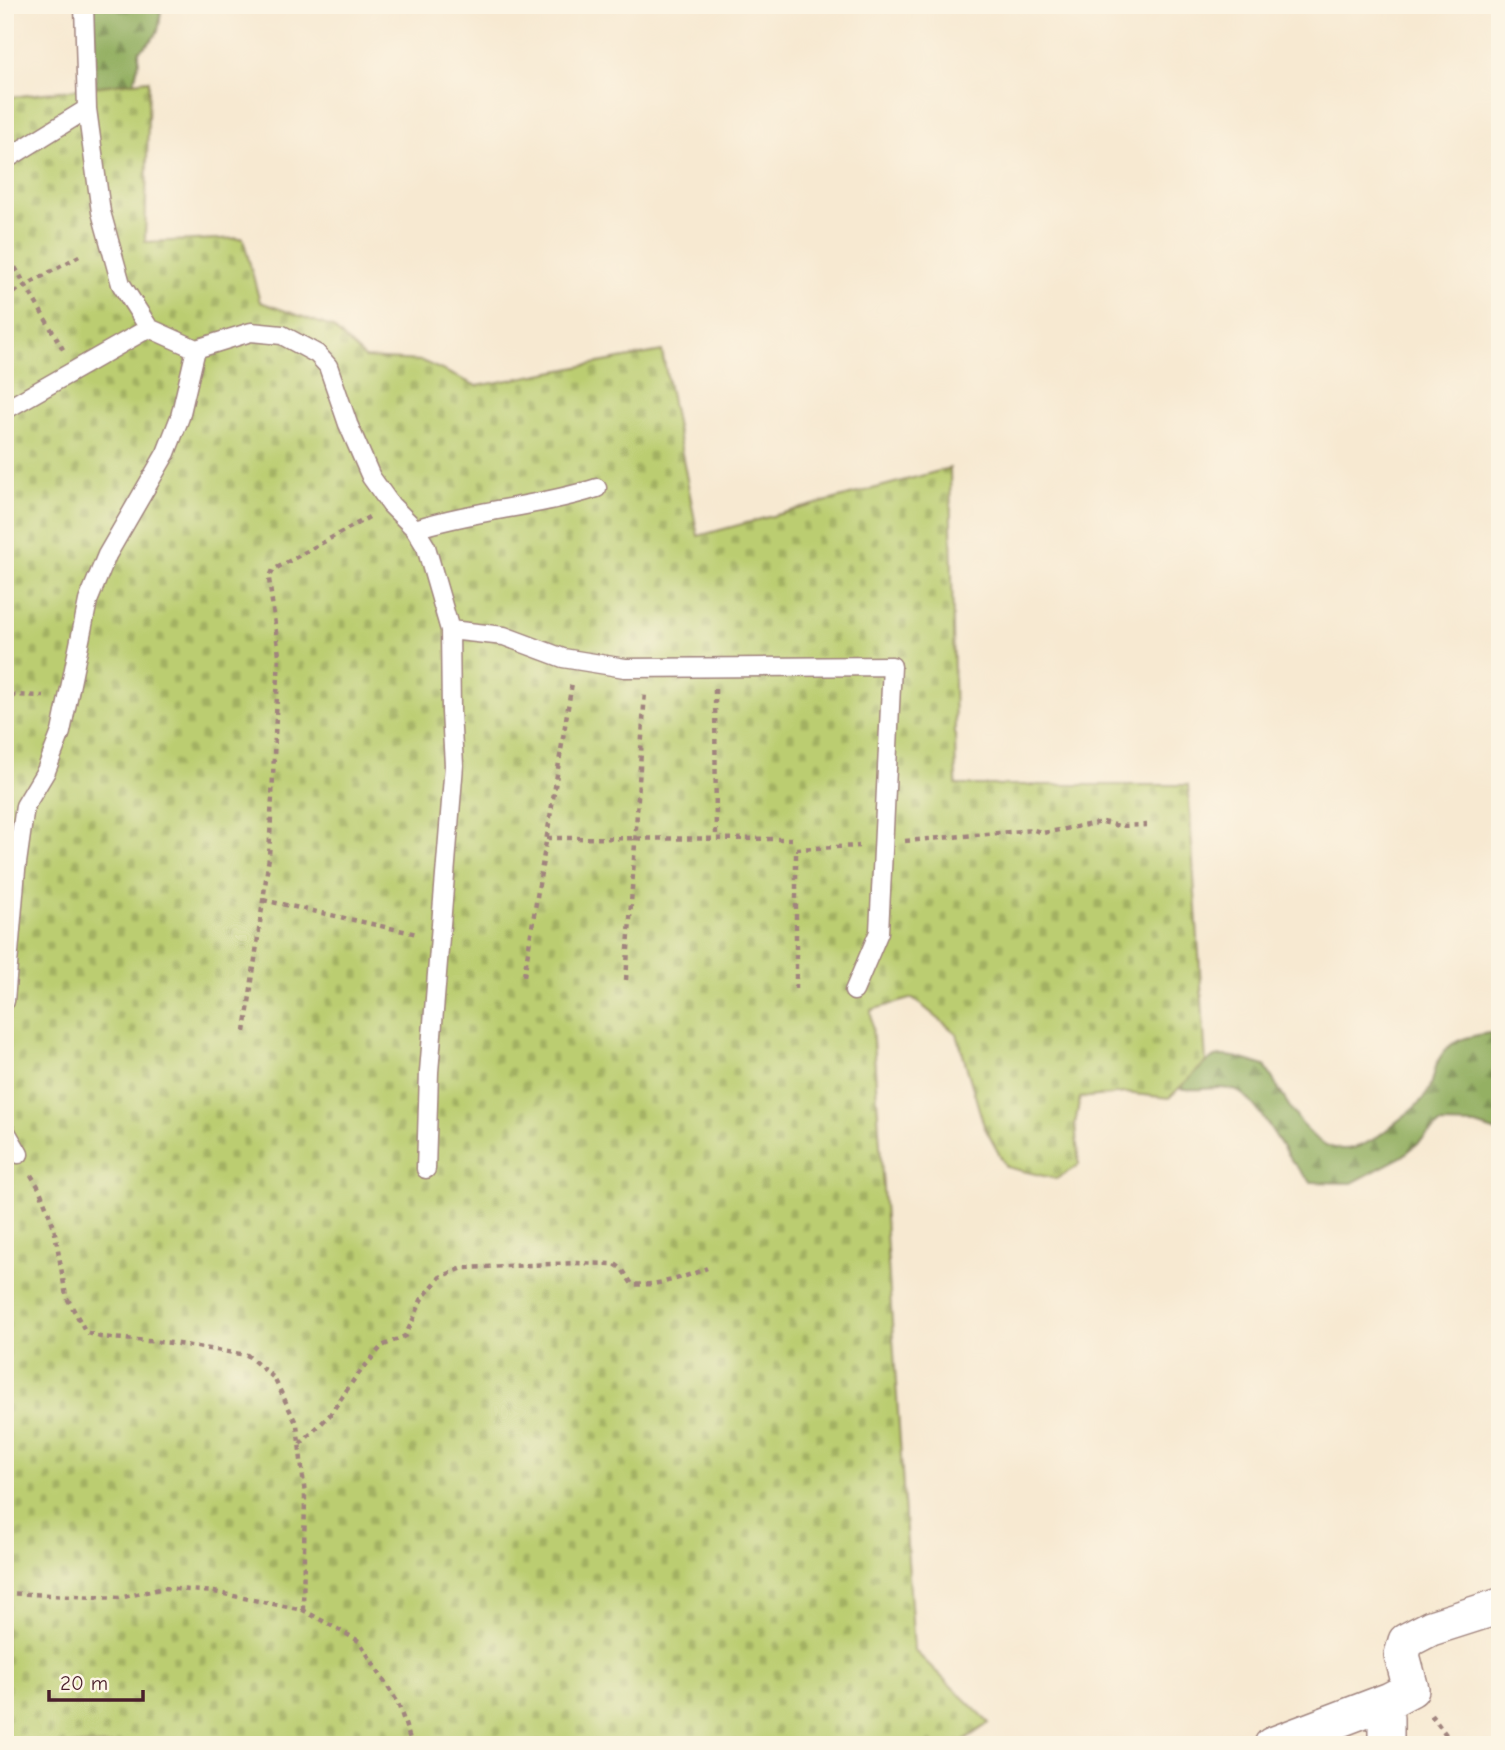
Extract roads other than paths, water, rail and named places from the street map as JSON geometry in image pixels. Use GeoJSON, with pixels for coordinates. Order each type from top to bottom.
{"type":"FeatureCollection","features":[{"type":"Feature","properties":{"kind":"street"},"geometry":{"type":"LineString","coordinates":[[1272,1745],[1390,1700],[1411,1689],[1402,1655],[1406,1641],[1431,1628],[1500,1606]]}},
{"type":"Feature","properties":{"kind":"lane"},"geometry":{"type":"LineString","coordinates":[[84,5],[87,109],[101,212],[121,284],[149,328],[196,349],[251,332],[282,335],[317,354],[328,366],[348,424],[371,477],[391,505],[415,529],[426,547],[450,629],[450,702],[454,765],[438,938],[426,1169]]}},
{"type":"Feature","properties":{"kind":"lane"},"geometry":{"type":"LineString","coordinates":[[5,160],[87,109]]}},
{"type":"Feature","properties":{"kind":"lane"},"geometry":{"type":"LineString","coordinates":[[5,410],[149,328]]}},
{"type":"Feature","properties":{"kind":"lane"},"geometry":{"type":"LineString","coordinates":[[5,1000],[16,870],[25,806],[46,771],[61,732],[88,601],[107,555],[166,453],[180,417],[196,349]]}},
{"type":"Feature","properties":{"kind":"lane"},"geometry":{"type":"LineString","coordinates":[[415,529],[443,520],[543,502],[597,488]]}},
{"type":"Feature","properties":{"kind":"lane"},"geometry":{"type":"LineString","coordinates":[[450,629],[504,636],[576,660],[625,668],[892,666],[879,932],[853,991]]}},
{"type":"Feature","properties":{"kind":"lane"},"geometry":{"type":"LineString","coordinates":[[6,1133],[19,1154]]}}]}
